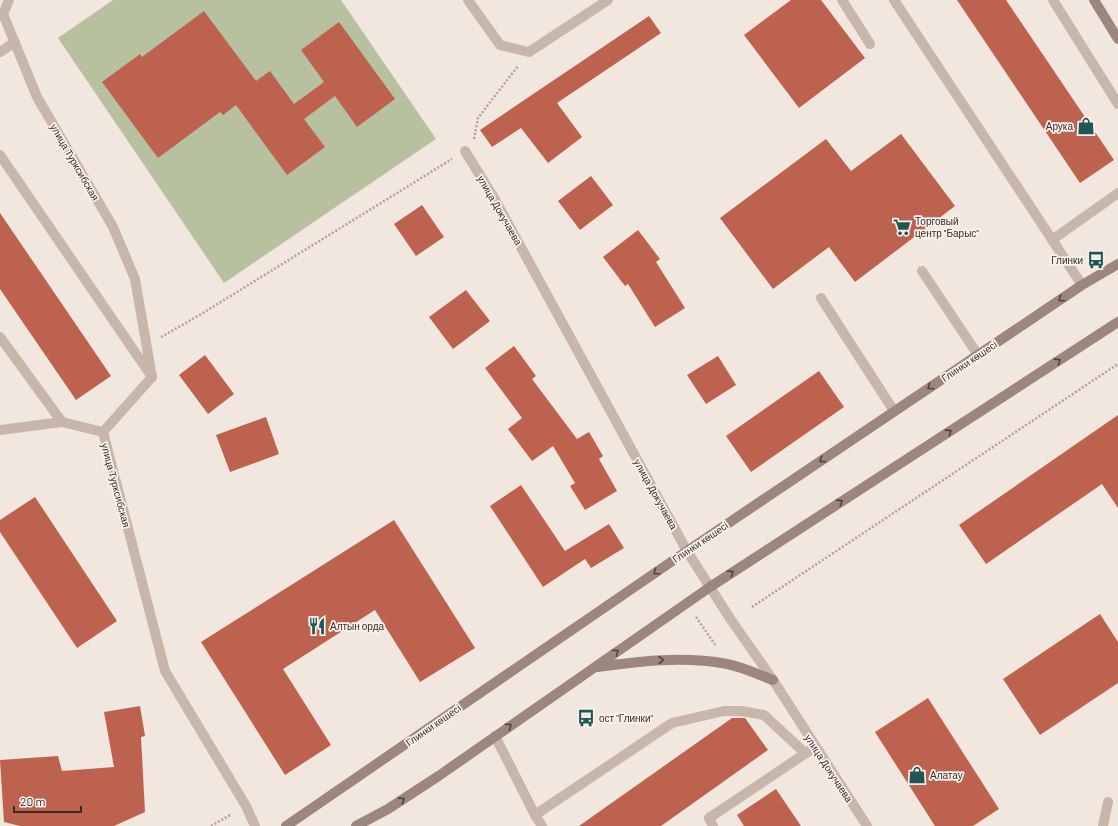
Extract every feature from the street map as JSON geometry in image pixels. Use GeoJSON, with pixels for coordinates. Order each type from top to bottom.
{"type":"FeatureCollection","features":[{"type":"Feature","properties":{"kind":"main road"},"geometry":{"type":"LineString","coordinates":[[1094,0],[1118,39]]}},
{"type":"Feature","properties":{"kind":"main road","name":"Глинки көшесі"},"geometry":{"type":"LineString","coordinates":[[286,826],[894,411],[1082,285],[1118,264]]}},
{"type":"Feature","properties":{"kind":"main road"},"geometry":{"type":"LineString","coordinates":[[368,826],[388,809],[710,587],[1118,322]]}},
{"type":"Feature","properties":{"kind":"main road"},"geometry":{"type":"LineString","coordinates":[[595,667],[643,661],[688,659],[729,664],[773,680]]}},
{"type":"Feature","properties":{"kind":"main road"},"geometry":{"type":"LineString","coordinates":[[356,826],[388,809]]}},
{"type":"Feature","properties":{"kind":"street","name":"улица Турксибская"},"geometry":{"type":"LineString","coordinates":[[9,0],[3,14],[37,97],[113,227],[135,279],[152,377],[103,432],[164,671],[246,806],[255,826]]}},
{"type":"Feature","properties":{"kind":"street"},"geometry":{"type":"LineString","coordinates":[[468,0],[500,45],[529,52],[608,0]]}},
{"type":"Feature","properties":{"kind":"street"},"geometry":{"type":"LineString","coordinates":[[842,0],[870,44]]}},
{"type":"Feature","properties":{"kind":"street"},"geometry":{"type":"LineString","coordinates":[[894,0],[1082,285]]}},
{"type":"Feature","properties":{"kind":"street"},"geometry":{"type":"LineString","coordinates":[[1053,0],[1118,104]]}},
{"type":"Feature","properties":{"kind":"street"},"geometry":{"type":"LineString","coordinates":[[0,52],[15,42]]}},
{"type":"Feature","properties":{"kind":"street","name":"улица Докучаева"},"geometry":{"type":"LineString","coordinates":[[465,150],[494,198],[687,551],[731,620],[773,680],[867,826]]}},
{"type":"Feature","properties":{"kind":"street"},"geometry":{"type":"LineString","coordinates":[[0,155],[152,377]]}},
{"type":"Feature","properties":{"kind":"street"},"geometry":{"type":"LineString","coordinates":[[1052,240],[1118,193]]}},
{"type":"Feature","properties":{"kind":"street"},"geometry":{"type":"LineString","coordinates":[[922,271],[978,355]]}},
{"type":"Feature","properties":{"kind":"street"},"geometry":{"type":"LineString","coordinates":[[821,298],[894,411]]}},
{"type":"Feature","properties":{"kind":"street"},"geometry":{"type":"LineString","coordinates":[[0,337],[62,422]]}},
{"type":"Feature","properties":{"kind":"street"},"geometry":{"type":"LineString","coordinates":[[0,430],[62,422],[103,432]]}},
{"type":"Feature","properties":{"kind":"street"},"geometry":{"type":"LineString","coordinates":[[535,815],[672,724],[724,711],[741,711],[764,715],[805,753]]}},
{"type":"Feature","properties":{"kind":"street"},"geometry":{"type":"LineString","coordinates":[[495,736],[542,826]]}},
{"type":"Feature","properties":{"kind":"street"},"geometry":{"type":"LineString","coordinates":[[713,826],[709,818],[815,747]]}},
{"type":"Feature","properties":{"kind":"street"},"geometry":{"type":"LineString","coordinates":[[1103,826],[1108,802]]}},
{"type":"Feature","properties":{"kind":"path"},"geometry":{"type":"LineString","coordinates":[[146,345],[203,313],[465,150],[474,140],[478,118],[529,52]]}},
{"type":"Feature","properties":{"kind":"path"},"geometry":{"type":"LineString","coordinates":[[752,607],[1118,364]]}},
{"type":"Feature","properties":{"kind":"path"},"geometry":{"type":"LineString","coordinates":[[687,603],[729,664]]}},
{"type":"Feature","properties":{"kind":"path"},"geometry":{"type":"LineString","coordinates":[[211,826],[246,806]]}},
{"type":"Feature","properties":{"kind":"green space"},"geometry":{"type":"Polygon","coordinates":[[[113,0],[341,0],[436,139],[224,283],[58,38],[113,0]]]}},
{"type":"Feature","properties":{"kind":"building"},"geometry":{"type":"Polygon","coordinates":[[[791,0],[821,0],[865,58],[799,108],[744,35],[791,0]]]}},
{"type":"Feature","properties":{"kind":"building"},"geometry":{"type":"Polygon","coordinates":[[[957,0],[1006,0],[1114,160],[1080,183],[957,0]]]}},
{"type":"Feature","properties":{"kind":"building"},"geometry":{"type":"Polygon","coordinates":[[[204,11],[256,81],[270,71],[294,104],[324,82],[301,50],[339,22],[395,99],[357,127],[335,96],[304,119],[325,147],[287,175],[236,105],[223,115],[220,112],[158,158],[102,82],[140,54],[142,57],[204,11]]]}},
{"type":"Feature","properties":{"kind":"building"},"geometry":{"type":"Polygon","coordinates":[[[649,16],[661,33],[557,103],[582,137],[548,163],[521,128],[492,147],[480,130],[649,16]]]}},
{"type":"Feature","properties":{"kind":"building"},"geometry":{"type":"Polygon","coordinates":[[[901,134],[955,206],[855,282],[829,247],[773,289],[720,218],[826,139],[851,171],[901,134]]]}},
{"type":"Feature","properties":{"kind":"building"},"geometry":{"type":"Polygon","coordinates":[[[591,176],[613,205],[580,230],[558,201],[591,176]]]}},
{"type":"Feature","properties":{"kind":"building"},"geometry":{"type":"Polygon","coordinates":[[[422,205],[444,237],[416,256],[394,224],[422,205]]]}},
{"type":"Feature","properties":{"kind":"building"},"geometry":{"type":"Polygon","coordinates":[[[0,213],[111,376],[76,400],[0,289],[0,213]]]}},
{"type":"Feature","properties":{"kind":"building"},"geometry":{"type":"Polygon","coordinates":[[[638,230],[660,259],[656,262],[685,308],[655,327],[628,284],[625,286],[603,257],[638,230]]]}},
{"type":"Feature","properties":{"kind":"building"},"geometry":{"type":"Polygon","coordinates":[[[466,290],[490,321],[453,349],[429,317],[466,290]]]}},
{"type":"Feature","properties":{"kind":"building"},"geometry":{"type":"Polygon","coordinates":[[[514,346],[536,376],[532,379],[577,439],[589,432],[603,456],[599,459],[617,491],[585,510],[570,486],[575,483],[553,446],[532,461],[508,429],[522,418],[485,368],[514,346]]]}},
{"type":"Feature","properties":{"kind":"building"},"geometry":{"type":"Polygon","coordinates":[[[205,355],[234,394],[208,414],[179,375],[205,355]]]}},
{"type":"Feature","properties":{"kind":"building"},"geometry":{"type":"Polygon","coordinates":[[[718,356],[736,385],[706,404],[687,375],[718,356]]]}},
{"type":"Feature","properties":{"kind":"building"},"geometry":{"type":"Polygon","coordinates":[[[819,371],[844,407],[751,472],[726,436],[819,371]]]}},
{"type":"Feature","properties":{"kind":"building"},"geometry":{"type":"Polygon","coordinates":[[[1118,415],[1118,508],[1102,484],[986,564],[959,525],[1118,415]]]}},
{"type":"Feature","properties":{"kind":"building"},"geometry":{"type":"Polygon","coordinates":[[[266,417],[279,454],[230,472],[216,435],[266,417]]]}},
{"type":"Feature","properties":{"kind":"building"},"geometry":{"type":"Polygon","coordinates":[[[521,485],[565,551],[609,524],[624,548],[591,568],[585,559],[543,587],[490,506],[521,485]]]}},
{"type":"Feature","properties":{"kind":"building"},"geometry":{"type":"Polygon","coordinates":[[[35,497],[117,621],[77,648],[0,532],[0,520],[35,497]]]}},
{"type":"Feature","properties":{"kind":"building"},"geometry":{"type":"Polygon","coordinates":[[[394,520],[475,648],[420,682],[375,610],[283,669],[331,745],[285,775],[201,642],[394,520]]]}},
{"type":"Feature","properties":{"kind":"building"},"geometry":{"type":"Polygon","coordinates":[[[1100,614],[1118,642],[1118,683],[1040,735],[1003,679],[1100,614]]]}},
{"type":"Feature","properties":{"kind":"building"},"geometry":{"type":"Polygon","coordinates":[[[928,698],[999,809],[973,826],[935,826],[875,732],[928,698]]]}},
{"type":"Feature","properties":{"kind":"building"},"geometry":{"type":"Polygon","coordinates":[[[140,706],[145,736],[141,737],[145,812],[114,826],[20,826],[4,822],[0,760],[58,756],[62,771],[114,767],[104,712],[140,706]]]}},
{"type":"Feature","properties":{"kind":"building"},"geometry":{"type":"Polygon","coordinates":[[[732,718],[745,718],[768,750],[661,826],[579,826],[732,718]]]}},
{"type":"Feature","properties":{"kind":"building"},"geometry":{"type":"Polygon","coordinates":[[[776,789],[801,826],[744,826],[737,815],[776,789]]]}},
{"type":"Feature","properties":{"kind":"place","name":"Арука"},"geometry":{"type":"Point","coordinates":[1086,126]}},
{"type":"Feature","properties":{"kind":"place","name":"Торговый центр \"Барыс\""},"geometry":{"type":"Point","coordinates":[902,227]}},
{"type":"Feature","properties":{"kind":"place","name":"Глинки"},"geometry":{"type":"Point","coordinates":[1096,260]}},
{"type":"Feature","properties":{"kind":"place","name":"Алтын орда"},"geometry":{"type":"Point","coordinates":[317,626]}},
{"type":"Feature","properties":{"kind":"place","name":"ост \"Глинки\""},"geometry":{"type":"Point","coordinates":[586,718]}},
{"type":"Feature","properties":{"kind":"place","name":"Алатау"},"geometry":{"type":"Point","coordinates":[917,775]}}]}
